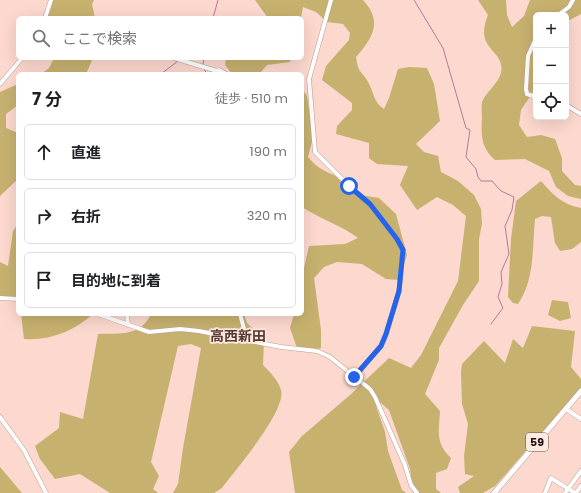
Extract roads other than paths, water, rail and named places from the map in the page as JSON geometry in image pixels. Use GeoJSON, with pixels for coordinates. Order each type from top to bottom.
{"type":"FeatureCollection","features":[{"type":"Feature","properties":{"kind":"main road","name":"59"},"geometry":{"type":"LineString","coordinates":[[495,491],[581,392]]}},
{"type":"Feature","properties":{"kind":"street"},"geometry":{"type":"LineString","coordinates":[[46,16],[51,0]]}},
{"type":"Feature","properties":{"kind":"street"},"geometry":{"type":"LineString","coordinates":[[331,0],[309,79],[314,152],[351,188],[370,204],[399,242],[403,250],[399,291],[383,340],[370,359],[354,377]]}},
{"type":"Feature","properties":{"kind":"street"},"geometry":{"type":"LineString","coordinates":[[562,12],[569,7],[573,0]]}},
{"type":"Feature","properties":{"kind":"street"},"geometry":{"type":"LineString","coordinates":[[533,45],[528,56],[526,89],[527,94],[533,96]]}},
{"type":"Feature","properties":{"kind":"street"},"geometry":{"type":"LineString","coordinates":[[0,84],[20,60]]}},
{"type":"Feature","properties":{"kind":"street"},"geometry":{"type":"LineString","coordinates":[[181,60],[223,72]]}},
{"type":"Feature","properties":{"kind":"street"},"geometry":{"type":"LineString","coordinates":[[569,107],[581,114]]}},
{"type":"Feature","properties":{"kind":"street"},"geometry":{"type":"LineString","coordinates":[[0,298],[16,299]]}},
{"type":"Feature","properties":{"kind":"street"},"geometry":{"type":"LineString","coordinates":[[103,316],[128,326],[149,332],[180,329],[317,351],[330,357],[370,389],[405,465],[411,485],[417,493]]}},
{"type":"Feature","properties":{"kind":"street"},"geometry":{"type":"LineString","coordinates":[[127,316],[128,326]]}},
{"type":"Feature","properties":{"kind":"street"},"geometry":{"type":"LineString","coordinates":[[241,316],[247,340]]}},
{"type":"Feature","properties":{"kind":"street"},"geometry":{"type":"LineString","coordinates":[[566,409],[581,419]]}},
{"type":"Feature","properties":{"kind":"street"},"geometry":{"type":"LineString","coordinates":[[0,417],[24,450],[46,493]]}},
{"type":"Feature","properties":{"kind":"street"},"geometry":{"type":"LineString","coordinates":[[565,493],[581,471]]}},
{"type":"Feature","properties":{"kind":"street"},"geometry":{"type":"LineString","coordinates":[[546,493],[551,478],[575,493],[581,486]]}},
{"type":"Feature","properties":{"kind":"street"},"geometry":{"type":"LineString","coordinates":[[490,493],[495,491]]}},
{"type":"Feature","properties":{"kind":"waterway"},"geometry":{"type":"LineString","coordinates":[[214,16],[218,0]]}},
{"type":"Feature","properties":{"kind":"waterway"},"geometry":{"type":"LineString","coordinates":[[414,0],[443,48],[466,128],[470,130],[466,157],[476,169],[478,177],[481,181],[492,181],[501,191],[514,197],[512,210],[505,226],[509,254],[501,272],[502,284],[498,297],[503,308],[491,324]]}},
{"type":"Feature","properties":{"kind":"waterway"},"geometry":{"type":"LineString","coordinates":[[203,64],[204,60]]}},
{"type":"Feature","properties":{"kind":"waterway"},"geometry":{"type":"LineString","coordinates":[[164,72],[178,61]]}},
{"type":"Feature","properties":{"kind":"district","name":"高西新田"},"geometry":{"type":"Point","coordinates":[238,336]}}]}
